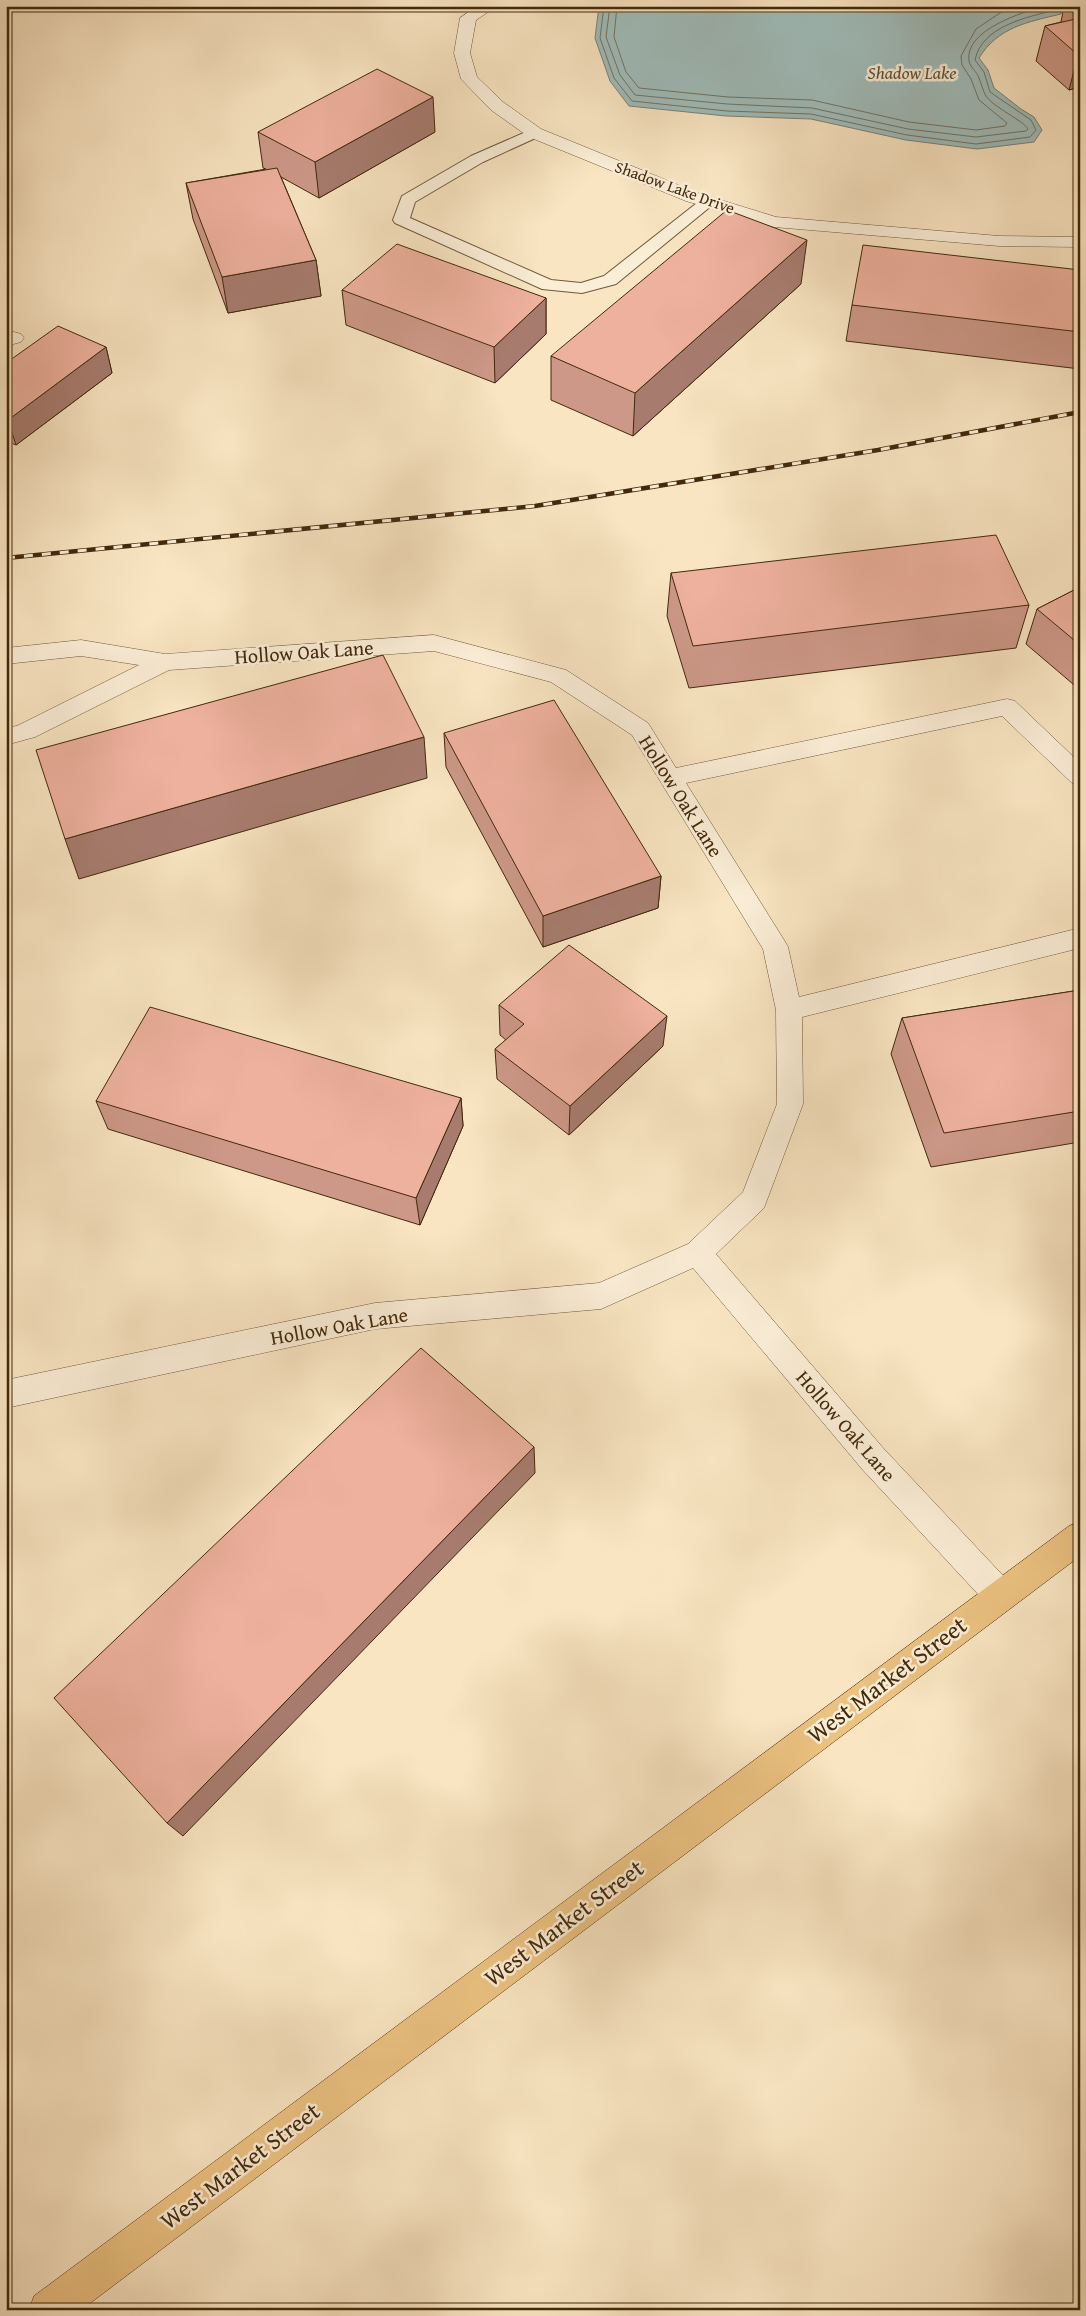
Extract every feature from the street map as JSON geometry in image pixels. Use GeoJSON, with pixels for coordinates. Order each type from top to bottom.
{"type":"FeatureCollection","features":[{"type":"Feature","properties":{"kind":"main road","name":"West Market Street"},"geometry":{"type":"LineString","coordinates":[[53,2308],[1000,1595],[1080,1537]]}},
{"type":"Feature","properties":{"kind":"street","name":"Shadow Lake Drive"},"geometry":{"type":"LineString","coordinates":[[489,6],[468,18],[462,53],[470,79],[497,106],[536,133],[692,198],[774,222],[999,241],[1080,242]]}},
{"type":"Feature","properties":{"kind":"street","name":"Hollow Oak Lane"},"geometry":{"type":"LineString","coordinates":[[6,656],[81,648],[164,662],[434,643],[558,676],[640,729],[775,947],[789,1010],[790,1104],[754,1199],[698,1253],[601,1296],[375,1316],[6,1394]]}},
{"type":"Feature","properties":{"kind":"street","name":"Hollow Oak Lane"},"geometry":{"type":"LineString","coordinates":[[6,737],[27,731],[164,662]]}},
{"type":"Feature","properties":{"kind":"street"},"geometry":{"type":"LineString","coordinates":[[670,778],[1008,707],[1080,777]]}},
{"type":"Feature","properties":{"kind":"street"},"geometry":{"type":"LineString","coordinates":[[789,1010],[1080,938]]}},
{"type":"Feature","properties":{"kind":"street","name":"Hollow Oak Lane"},"geometry":{"type":"LineString","coordinates":[[698,1253],[873,1459],[1000,1595]]}},
{"type":"Feature","properties":{"kind":"lane"},"geometry":{"type":"LineString","coordinates":[[536,133],[476,159],[408,200],[402,220],[548,286],[582,288],[610,280],[708,202]]}},
{"type":"Feature","properties":{"kind":"water","name":"Shadow Lake"},"geometry":{"type":"Polygon","coordinates":[[[599,6],[1063,6],[1061,14],[1015,27],[995,39],[979,58],[988,70],[994,88],[1034,117],[1042,130],[1034,142],[977,149],[906,140],[811,119],[726,116],[629,106],[610,81],[595,38],[599,6]]]}},
{"type":"Feature","properties":{"kind":"building"},"geometry":{"type":"Polygon","coordinates":[[[1080,18],[1080,54],[1078,55],[1045,26],[1080,18]]]}},
{"type":"Feature","properties":{"kind":"building"},"geometry":{"type":"Polygon","coordinates":[[[377,69],[433,97],[315,162],[258,132],[377,69]]]}},
{"type":"Feature","properties":{"kind":"building"},"geometry":{"type":"Polygon","coordinates":[[[277,168],[316,260],[222,277],[186,183],[277,168]]]}},
{"type":"Feature","properties":{"kind":"building"},"geometry":{"type":"Polygon","coordinates":[[[727,210],[807,240],[635,393],[551,356],[727,210]]]}},
{"type":"Feature","properties":{"kind":"building"},"geometry":{"type":"Polygon","coordinates":[[[397,244],[546,298],[494,347],[342,290],[397,244]]]}},
{"type":"Feature","properties":{"kind":"building"},"geometry":{"type":"Polygon","coordinates":[[[863,245],[1080,270],[1080,332],[852,305],[863,245]]]}},
{"type":"Feature","properties":{"kind":"building"},"geometry":{"type":"Polygon","coordinates":[[[58,326],[106,347],[8,420],[6,419],[6,363],[58,326]]]}},
{"type":"Feature","properties":{"kind":"building"},"geometry":{"type":"Polygon","coordinates":[[[996,535],[1029,605],[693,646],[671,573],[996,535]]]}},
{"type":"Feature","properties":{"kind":"building"},"geometry":{"type":"Polygon","coordinates":[[[1080,587],[1080,645],[1037,609],[1080,587]]]}},
{"type":"Feature","properties":{"kind":"building"},"geometry":{"type":"Polygon","coordinates":[[[383,655],[424,737],[65,839],[36,750],[383,655]]]}},
{"type":"Feature","properties":{"kind":"building"},"geometry":{"type":"Polygon","coordinates":[[[554,700],[661,876],[543,916],[444,733],[554,700]]]}},
{"type":"Feature","properties":{"kind":"building"},"geometry":{"type":"Polygon","coordinates":[[[569,945],[667,1016],[570,1106],[495,1049],[524,1024],[499,1005],[569,945]]]}},
{"type":"Feature","properties":{"kind":"building"},"geometry":{"type":"Polygon","coordinates":[[[1080,990],[1080,1111],[944,1133],[902,1018],[1080,990]]]}},
{"type":"Feature","properties":{"kind":"building"},"geometry":{"type":"Polygon","coordinates":[[[150,1007],[461,1098],[416,1198],[96,1101],[150,1007]]]}},
{"type":"Feature","properties":{"kind":"building"},"geometry":{"type":"Polygon","coordinates":[[[421,1348],[534,1447],[167,1823],[54,1698],[421,1348]]]}},
{"type":"Feature","properties":{"kind":"railway"},"geometry":{"type":"LineString","coordinates":[[6,558],[535,506],[878,450],[1080,412]]}}]}
